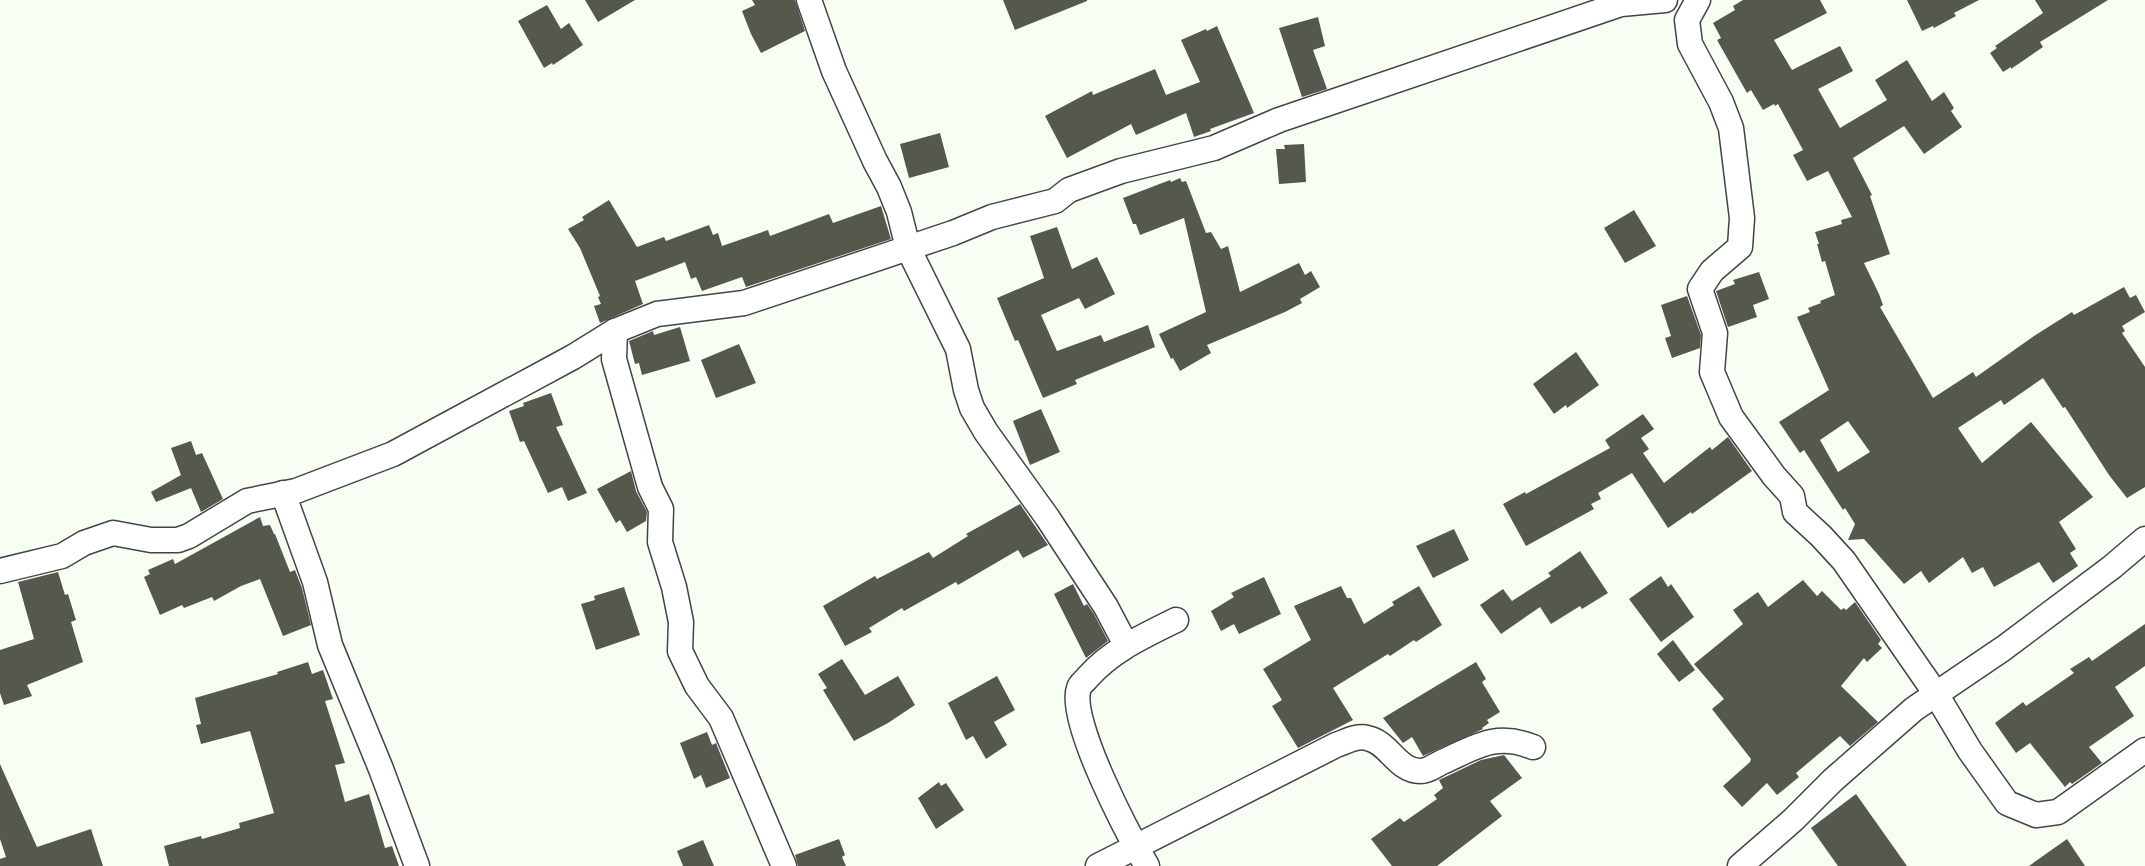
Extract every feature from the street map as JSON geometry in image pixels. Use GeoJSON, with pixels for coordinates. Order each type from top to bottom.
{"type":"FeatureCollection","features":[{"type":"Feature","properties":{"kind":"street"},"geometry":{"type":"LineString","coordinates":[[809,0],[834,71],[889,187],[908,248],[958,349],[972,408],[1106,607],[1126,645]]}},
{"type":"Feature","properties":{"kind":"street"},"geometry":{"type":"LineString","coordinates":[[0,571],[62,556],[84,543],[113,533],[151,540],[178,540],[189,536],[247,501],[296,491],[393,454],[573,357],[615,331],[657,314],[744,303],[992,217],[1055,201],[1069,190],[1121,171],[1215,148],[1279,120],[1621,4],[1665,0]]}},
{"type":"Feature","properties":{"kind":"street"},"geometry":{"type":"LineString","coordinates":[[1698,0],[1687,20],[1690,44],[1721,102],[1731,128],[1742,218],[1740,247],[1712,271],[1700,289],[1715,333],[1712,372],[1731,417],[1774,476],[1792,496],[1795,513],[1844,561],[1936,694],[1970,751],[2007,803],[2036,815],[2058,812],[2145,750]]}},
{"type":"Feature","properties":{"kind":"street"},"geometry":{"type":"LineString","coordinates":[[615,331],[614,359],[650,487],[661,509],[660,542],[674,587],[681,622],[680,651],[696,686],[721,718],[784,866]]}},
{"type":"Feature","properties":{"kind":"street"},"geometry":{"type":"LineString","coordinates":[[283,493],[315,582],[330,645],[381,769],[417,866]]}},
{"type":"Feature","properties":{"kind":"street"},"geometry":{"type":"LineString","coordinates":[[1740,866],[1914,708],[2004,648],[2112,567],[2145,539]]}},
{"type":"Feature","properties":{"kind":"street"},"geometry":{"type":"LineString","coordinates":[[1142,856],[1089,745],[1078,712],[1079,687],[1098,666],[1126,645],[1176,620]]}},
{"type":"Feature","properties":{"kind":"street"},"geometry":{"type":"LineString","coordinates":[[1098,866],[1142,856],[1336,745],[1356,738],[1368,738],[1413,771],[1425,771],[1472,749],[1498,740],[1518,741],[1533,747]]}},
{"type":"Feature","properties":{"kind":"building"},"geometry":{"type":"Polygon","coordinates":[[[585,0],[635,0],[598,22],[585,0]]]}},
{"type":"Feature","properties":{"kind":"building"},"geometry":{"type":"Polygon","coordinates":[[[752,0],[795,0],[805,31],[761,53],[742,11],[755,5],[752,0]]]}},
{"type":"Feature","properties":{"kind":"building"},"geometry":{"type":"Polygon","coordinates":[[[1003,0],[1087,0],[1087,1],[1015,30],[1003,0]]]}},
{"type":"Feature","properties":{"kind":"building"},"geometry":{"type":"Polygon","coordinates":[[[1743,0],[1820,0],[1827,13],[1774,40],[1792,70],[1840,46],[1853,71],[1818,89],[1840,128],[1887,100],[1875,80],[1907,60],[1932,101],[1944,92],[1954,108],[1951,111],[1962,127],[1924,154],[1904,126],[1853,158],[1872,195],[1870,196],[1890,254],[1864,263],[1883,305],[1880,307],[1933,398],[1973,372],[1976,377],[2072,312],[2074,315],[2124,287],[2130,298],[2136,295],[2145,312],[2122,326],[2125,331],[2122,333],[2145,367],[2145,487],[2127,498],[2043,378],[2004,405],[2001,400],[1958,428],[1982,463],[2031,422],[2093,497],[2059,522],[2076,549],[2070,553],[2078,566],[2053,583],[2039,562],[1994,587],[1983,567],[1972,573],[1963,557],[1929,583],[1921,571],[1904,584],[1864,539],[1848,540],[1855,524],[1845,508],[1843,510],[1804,450],[1800,453],[1779,422],[1829,390],[1797,317],[1810,312],[1808,308],[1821,303],[1820,301],[1835,295],[1825,261],[1822,262],[1815,232],[1842,224],[1841,220],[1852,217],[1828,171],[1807,181],[1793,155],[1803,150],[1778,104],[1763,110],[1751,90],[1747,93],[1717,40],[1721,38],[1713,23],[1735,10],[1733,6],[1743,0]],[[1848,421],[1820,440],[1838,472],[1870,452],[1848,421]]]}},
{"type":"Feature","properties":{"kind":"building"},"geometry":{"type":"Polygon","coordinates":[[[1907,0],[1979,0],[1954,13],[1956,16],[1934,28],[1933,26],[1922,31],[1907,0]]]}},
{"type":"Feature","properties":{"kind":"building"},"geometry":{"type":"Polygon","coordinates":[[[2035,0],[2108,0],[2040,42],[2043,47],[2003,72],[1990,53],[1997,48],[1995,46],[2043,13],[2035,0]]]}},
{"type":"Feature","properties":{"kind":"building"},"geometry":{"type":"Polygon","coordinates":[[[547,5],[561,29],[569,23],[583,45],[553,65],[552,63],[544,68],[518,21],[547,5]]]}},
{"type":"Feature","properties":{"kind":"building"},"geometry":{"type":"Polygon","coordinates":[[[1318,17],[1325,46],[1313,50],[1327,89],[1302,97],[1279,28],[1318,17]]]}},
{"type":"Feature","properties":{"kind":"building"},"geometry":{"type":"Polygon","coordinates":[[[1217,26],[1254,113],[1194,137],[1186,113],[1136,135],[1131,124],[1067,158],[1045,116],[1092,91],[1093,95],[1155,69],[1166,95],[1200,82],[1181,40],[1217,26]]]}},
{"type":"Feature","properties":{"kind":"building"},"geometry":{"type":"Polygon","coordinates":[[[940,133],[949,167],[909,178],[900,144],[940,133]]]}},
{"type":"Feature","properties":{"kind":"building"},"geometry":{"type":"Polygon","coordinates":[[[1304,144],[1306,182],[1279,184],[1276,149],[1285,149],[1284,145],[1304,144]]]}},
{"type":"Feature","properties":{"kind":"building"},"geometry":{"type":"Polygon","coordinates":[[[1180,178],[1182,182],[1186,181],[1206,233],[1211,232],[1221,249],[1228,246],[1240,292],[1299,263],[1305,275],[1311,271],[1320,287],[1300,299],[1302,303],[1285,312],[1207,345],[1211,353],[1180,371],[1173,358],[1171,359],[1159,334],[1206,312],[1184,218],[1140,235],[1123,198],[1180,178]]]}},
{"type":"Feature","properties":{"kind":"building"},"geometry":{"type":"Polygon","coordinates":[[[609,200],[637,247],[664,237],[666,241],[709,225],[713,235],[718,233],[722,246],[768,230],[770,236],[829,214],[833,223],[881,206],[891,239],[746,287],[742,277],[702,291],[696,277],[691,279],[685,262],[635,281],[643,304],[600,323],[594,306],[601,304],[598,297],[600,296],[580,248],[568,229],[584,220],[582,217],[609,200]]]}},
{"type":"Feature","properties":{"kind":"building"},"geometry":{"type":"Polygon","coordinates":[[[1634,210],[1656,246],[1625,263],[1604,228],[1634,210]]]}},
{"type":"Feature","properties":{"kind":"building"},"geometry":{"type":"Polygon","coordinates":[[[1057,227],[1072,269],[1097,257],[1115,294],[1085,309],[1079,298],[1041,315],[1057,351],[1101,335],[1104,342],[1148,325],[1155,347],[1075,380],[1077,384],[1043,398],[997,298],[1044,278],[1030,236],[1057,227]]]}},
{"type":"Feature","properties":{"kind":"building"},"geometry":{"type":"Polygon","coordinates":[[[1759,272],[1769,299],[1753,305],[1757,317],[1728,327],[1716,291],[1735,284],[1733,280],[1759,272]]]}},
{"type":"Feature","properties":{"kind":"building"},"geometry":{"type":"Polygon","coordinates":[[[1687,296],[1701,335],[1700,348],[1672,358],[1665,338],[1671,336],[1661,305],[1687,296]]]}},
{"type":"Feature","properties":{"kind":"building"},"geometry":{"type":"Polygon","coordinates":[[[680,327],[690,361],[642,375],[639,363],[635,364],[629,341],[653,331],[654,335],[680,327]]]}},
{"type":"Feature","properties":{"kind":"building"},"geometry":{"type":"Polygon","coordinates":[[[739,344],[756,383],[716,398],[701,360],[739,344]]]}},
{"type":"Feature","properties":{"kind":"building"},"geometry":{"type":"Polygon","coordinates":[[[1576,352],[1599,385],[1567,408],[1566,405],[1554,414],[1533,384],[1576,352]]]}},
{"type":"Feature","properties":{"kind":"building"},"geometry":{"type":"Polygon","coordinates":[[[551,393],[563,425],[556,427],[587,493],[568,501],[562,487],[548,493],[524,441],[520,442],[509,411],[524,406],[523,403],[551,393]]]}},
{"type":"Feature","properties":{"kind":"building"},"geometry":{"type":"Polygon","coordinates":[[[1041,409],[1060,452],[1030,465],[1013,421],[1041,409]]]}},
{"type":"Feature","properties":{"kind":"building"},"geometry":{"type":"Polygon","coordinates":[[[1643,414],[1654,429],[1641,438],[1649,449],[1643,453],[1664,483],[1710,447],[1712,450],[1728,437],[1752,471],[1692,514],[1691,512],[1668,528],[1632,473],[1598,493],[1601,499],[1591,504],[1594,509],[1526,546],[1503,504],[1525,492],[1526,494],[1610,448],[1605,440],[1643,414]]]}},
{"type":"Feature","properties":{"kind":"building"},"geometry":{"type":"Polygon","coordinates":[[[191,441],[196,455],[202,453],[223,499],[201,512],[191,488],[156,502],[151,492],[181,475],[171,448],[191,441]]]}},
{"type":"Feature","properties":{"kind":"building"},"geometry":{"type":"Polygon","coordinates":[[[631,471],[636,491],[647,512],[646,521],[627,532],[620,520],[616,523],[597,489],[631,471]]]}},
{"type":"Feature","properties":{"kind":"building"},"geometry":{"type":"Polygon","coordinates":[[[1020,504],[1048,545],[1023,558],[1018,550],[958,585],[956,582],[904,611],[902,608],[869,628],[872,632],[845,646],[823,606],[875,576],[877,579],[929,552],[933,558],[968,536],[966,534],[1020,504]]]}},
{"type":"Feature","properties":{"kind":"building"},"geometry":{"type":"Polygon","coordinates":[[[260,517],[263,526],[270,525],[275,534],[290,572],[295,570],[311,625],[283,636],[260,579],[241,586],[214,601],[212,597],[184,608],[182,605],[160,615],[144,577],[150,574],[148,570],[173,559],[175,564],[260,517]]]}},
{"type":"Feature","properties":{"kind":"building"},"geometry":{"type":"Polygon","coordinates":[[[1454,529],[1469,560],[1433,578],[1416,546],[1454,529]]]}},
{"type":"Feature","properties":{"kind":"building"},"geometry":{"type":"Polygon","coordinates":[[[1580,551],[1608,593],[1582,609],[1580,606],[1551,624],[1540,607],[1501,634],[1480,605],[1503,589],[1512,601],[1551,576],[1548,573],[1580,551]]]}},
{"type":"Feature","properties":{"kind":"building"},"geometry":{"type":"Polygon","coordinates":[[[58,572],[76,620],[71,622],[83,662],[27,685],[32,696],[4,705],[0,693],[0,650],[34,639],[18,582],[58,572]]]}},
{"type":"Feature","properties":{"kind":"building"},"geometry":{"type":"Polygon","coordinates":[[[1661,576],[1668,587],[1671,584],[1694,617],[1661,642],[1629,599],[1661,576]]]}},
{"type":"Feature","properties":{"kind":"building"},"geometry":{"type":"Polygon","coordinates":[[[1264,577],[1281,614],[1239,634],[1234,624],[1221,631],[1211,611],[1234,597],[1231,593],[1264,577]]]}},
{"type":"Feature","properties":{"kind":"building"},"geometry":{"type":"Polygon","coordinates":[[[1803,580],[1817,596],[1822,591],[1841,610],[1844,608],[1846,610],[1855,602],[1881,640],[1878,644],[1882,648],[1867,662],[1864,658],[1841,686],[1878,722],[1850,746],[1840,736],[1796,773],[1799,777],[1777,795],[1767,783],[1742,807],[1723,786],[1751,759],[1712,709],[1724,699],[1694,664],[1743,624],[1733,610],[1758,592],[1768,607],[1803,580]]]}},
{"type":"Feature","properties":{"kind":"building"},"geometry":{"type":"Polygon","coordinates":[[[1073,584],[1084,606],[1087,604],[1094,614],[1108,641],[1086,658],[1054,594],[1073,584]]]}},
{"type":"Feature","properties":{"kind":"building"},"geometry":{"type":"Polygon","coordinates":[[[1341,586],[1347,598],[1351,598],[1364,624],[1394,605],[1392,602],[1419,586],[1442,625],[1390,656],[1388,654],[1333,688],[1353,720],[1298,748],[1272,706],[1282,700],[1263,669],[1311,640],[1294,606],[1341,586]]]}},
{"type":"Feature","properties":{"kind":"building"},"geometry":{"type":"Polygon","coordinates":[[[624,587],[640,635],[596,650],[581,604],[595,600],[594,596],[624,587]]]}},
{"type":"Feature","properties":{"kind":"building"},"geometry":{"type":"Polygon","coordinates":[[[2145,624],[2145,666],[2115,687],[2134,716],[2089,747],[2102,763],[2065,787],[2030,743],[2016,753],[1995,723],[2023,702],[2026,706],[2074,673],[2070,669],[2089,657],[2092,661],[2145,624]]]}},
{"type":"Feature","properties":{"kind":"building"},"geometry":{"type":"Polygon","coordinates":[[[1673,640],[1695,670],[1679,682],[1657,654],[1673,640]]]}},
{"type":"Feature","properties":{"kind":"building"},"geometry":{"type":"Polygon","coordinates":[[[842,659],[865,695],[898,676],[915,705],[854,741],[823,690],[827,688],[818,674],[842,659]]]}},
{"type":"Feature","properties":{"kind":"building"},"geometry":{"type":"Polygon","coordinates":[[[308,662],[312,674],[323,670],[333,699],[325,701],[345,763],[335,765],[345,802],[369,794],[385,848],[392,846],[399,866],[169,866],[164,846],[201,836],[202,839],[240,828],[239,823],[274,813],[250,731],[201,744],[196,725],[201,724],[195,698],[278,674],[277,672],[308,662]]]}},
{"type":"Feature","properties":{"kind":"building"},"geometry":{"type":"Polygon","coordinates":[[[1476,662],[1486,679],[1482,682],[1500,712],[1487,720],[1489,723],[1483,729],[1423,756],[1412,737],[1403,743],[1383,718],[1476,662]]]}},
{"type":"Feature","properties":{"kind":"building"},"geometry":{"type":"Polygon","coordinates":[[[997,676],[1015,710],[994,722],[1007,745],[986,759],[973,736],[966,740],[948,703],[997,676]]]}},
{"type":"Feature","properties":{"kind":"building"},"geometry":{"type":"Polygon","coordinates":[[[707,732],[712,745],[716,743],[730,778],[706,788],[701,775],[694,779],[680,743],[707,732]]]}},
{"type":"Feature","properties":{"kind":"building"},"geometry":{"type":"Polygon","coordinates":[[[1504,755],[1522,778],[1490,801],[1502,816],[1437,866],[1392,866],[1371,839],[1400,818],[1404,822],[1437,799],[1434,795],[1443,788],[1439,780],[1481,760],[1504,755]]]}},
{"type":"Feature","properties":{"kind":"building"},"geometry":{"type":"Polygon","coordinates":[[[0,764],[37,847],[91,829],[103,866],[0,866],[0,859],[6,857],[0,839],[0,764]]]}},
{"type":"Feature","properties":{"kind":"building"},"geometry":{"type":"Polygon","coordinates":[[[939,782],[941,786],[946,783],[964,810],[936,829],[918,798],[939,782]]]}},
{"type":"Feature","properties":{"kind":"building"},"geometry":{"type":"Polygon","coordinates":[[[1856,794],[1907,866],[1838,866],[1811,828],[1856,794]]]}},
{"type":"Feature","properties":{"kind":"building"},"geometry":{"type":"Polygon","coordinates":[[[839,839],[846,866],[798,866],[795,855],[839,839]]]}},
{"type":"Feature","properties":{"kind":"building"},"geometry":{"type":"Polygon","coordinates":[[[2067,839],[2085,866],[2029,866],[2067,839]]]}},
{"type":"Feature","properties":{"kind":"building"},"geometry":{"type":"Polygon","coordinates":[[[703,840],[714,866],[683,866],[677,851],[703,840]]]}}]}
